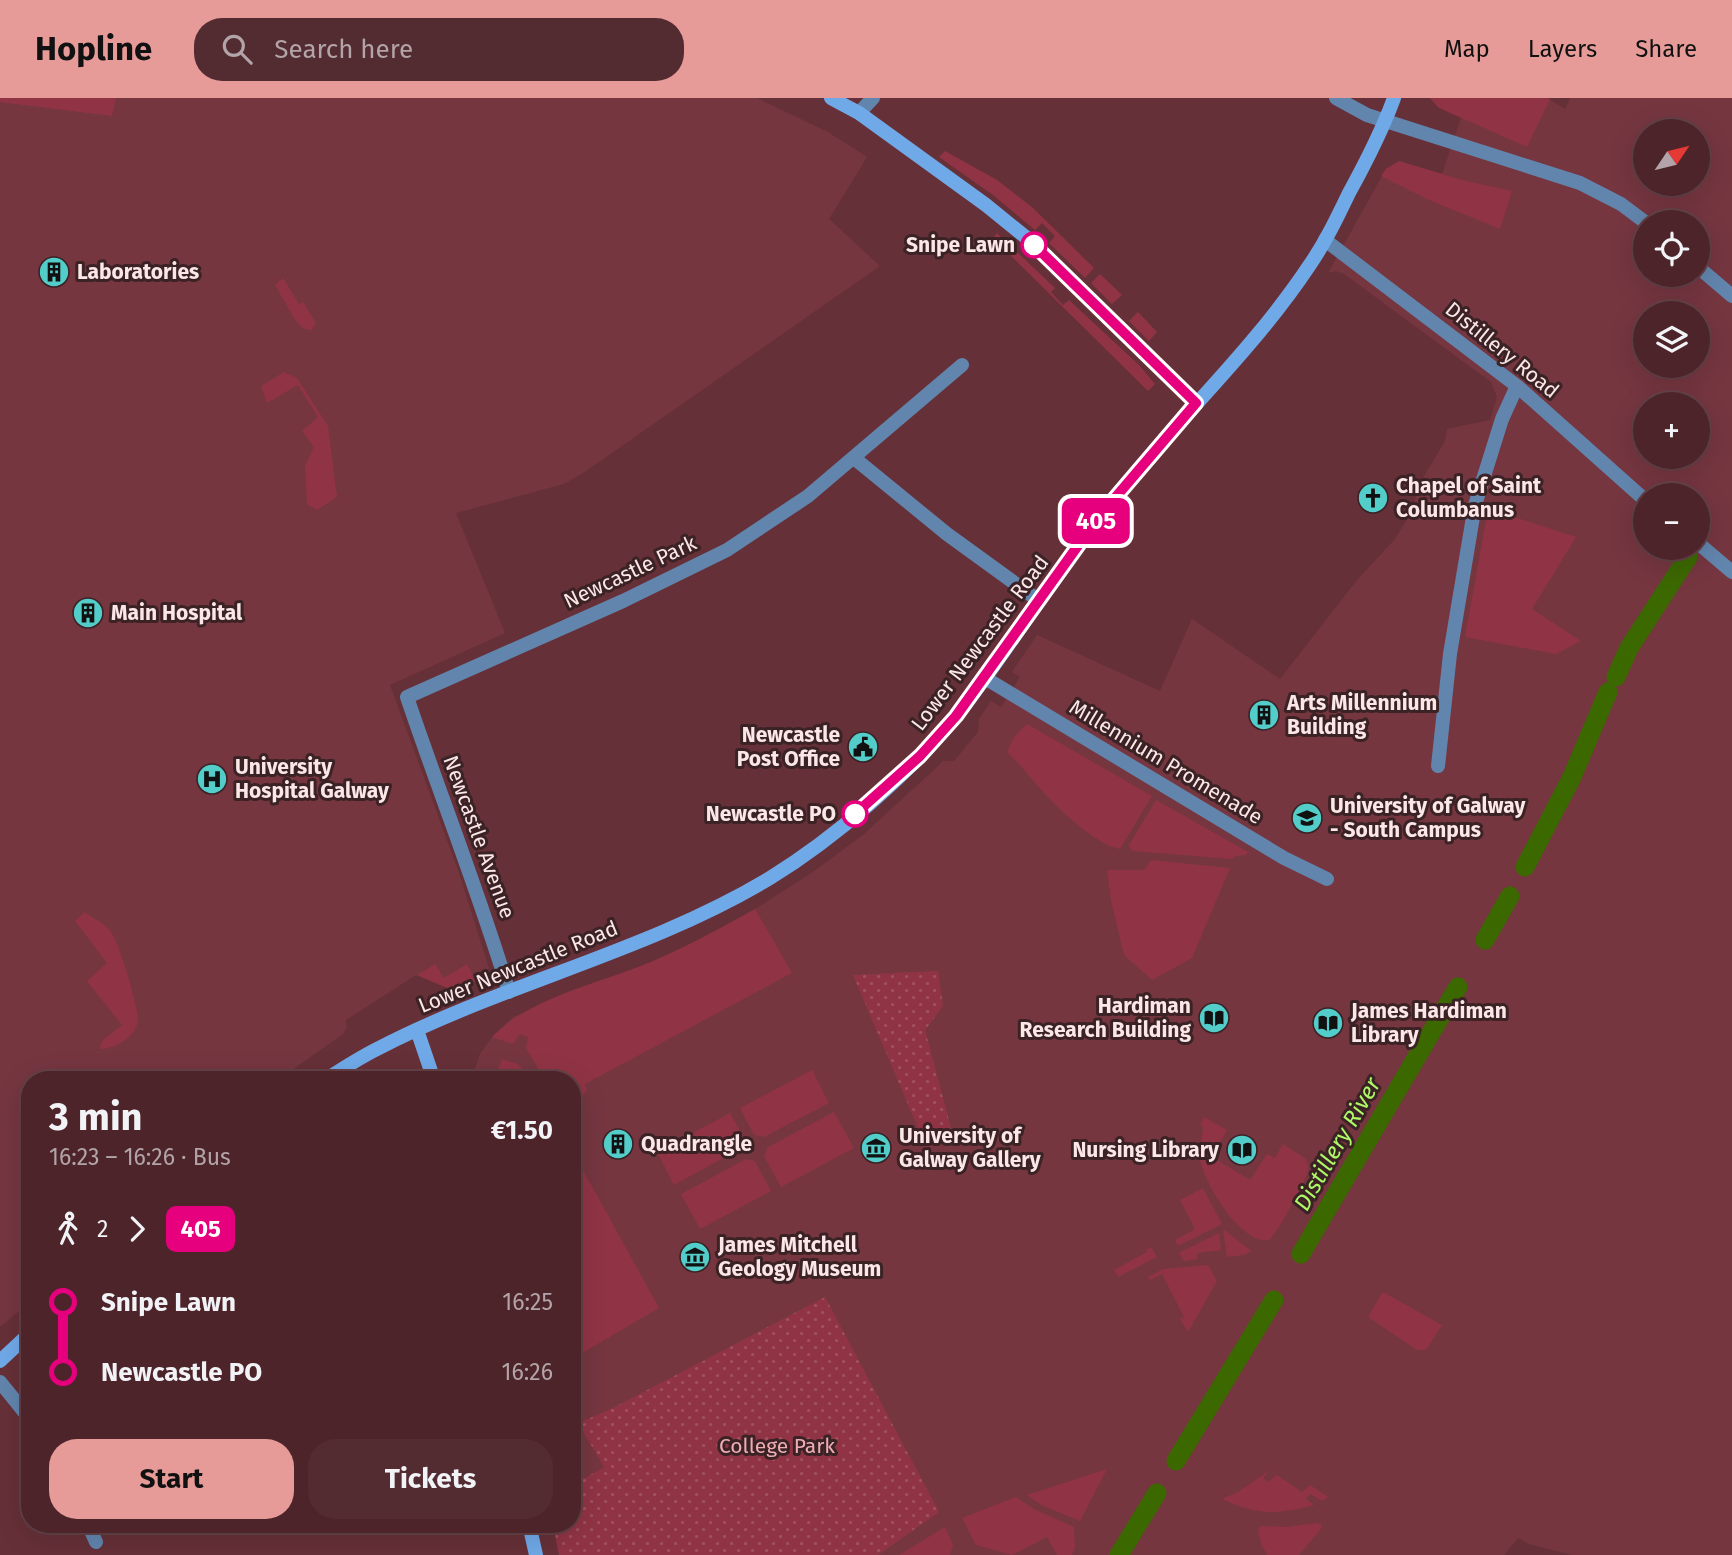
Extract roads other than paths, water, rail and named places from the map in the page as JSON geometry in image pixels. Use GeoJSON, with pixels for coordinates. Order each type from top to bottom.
{"type":"FeatureCollection","features":[{"type":"Feature","properties":{"kind":"main road"},"geometry":{"type":"LineString","coordinates":[[831,98],[859,113],[986,205],[1028,239],[1196,403]]}},
{"type":"Feature","properties":{"kind":"main road","name":"Lower Newcastle Road"},"geometry":{"type":"LineString","coordinates":[[340,1071],[375,1049],[416,1030],[696,917],[736,897],[791,864],[841,826],[920,756],[985,678],[1038,600],[1109,504],[1265,324],[1308,268],[1325,240],[1394,98]]}},
{"type":"Feature","properties":{"kind":"main road"},"geometry":{"type":"LineString","coordinates":[[416,1030],[431,1071]]}},
{"type":"Feature","properties":{"kind":"main road"},"geometry":{"type":"LineString","coordinates":[[0,1361],[21,1341]]}},
{"type":"Feature","properties":{"kind":"main road"},"geometry":{"type":"LineString","coordinates":[[531,1533],[536,1555]]}},
{"type":"Feature","properties":{"kind":"street"},"geometry":{"type":"LineString","coordinates":[[859,113],[873,98]]}},
{"type":"Feature","properties":{"kind":"street"},"geometry":{"type":"LineString","coordinates":[[1336,98],[1367,115],[1580,183],[1633,213]]}},
{"type":"Feature","properties":{"kind":"street","name":"Distillery Road"},"geometry":{"type":"LineString","coordinates":[[1325,240],[1517,386],[1633,489]]}},
{"type":"Feature","properties":{"kind":"street"},"geometry":{"type":"LineString","coordinates":[[1710,277],[1732,296]]}},
{"type":"Feature","properties":{"kind":"street","name":"Newcastle Park"},"geometry":{"type":"LineString","coordinates":[[407,696],[623,601],[727,550],[808,496],[962,365]]}},
{"type":"Feature","properties":{"kind":"street"},"geometry":{"type":"LineString","coordinates":[[1438,766],[1450,654],[1475,505],[1502,419],[1517,386]]}},
{"type":"Feature","properties":{"kind":"street"},"geometry":{"type":"LineString","coordinates":[[854,458],[947,534],[1038,600]]}},
{"type":"Feature","properties":{"kind":"street"},"geometry":{"type":"LineString","coordinates":[[1710,553],[1732,572]]}},
{"type":"Feature","properties":{"kind":"street","name":"Millennium Promenade"},"geometry":{"type":"LineString","coordinates":[[985,678],[1284,858],[1327,879]]}},
{"type":"Feature","properties":{"kind":"street","name":"Newcastle Avenue"},"geometry":{"type":"LineString","coordinates":[[407,696],[480,897],[509,992]]}},
{"type":"Feature","properties":{"kind":"street"},"geometry":{"type":"LineString","coordinates":[[0,1382],[21,1408]]}},
{"type":"Feature","properties":{"kind":"street"},"geometry":{"type":"LineString","coordinates":[[92,1533],[96,1542]]}},
{"type":"Feature","properties":{"kind":"waterway","name":"Distillery River"},"geometry":{"type":"LineString","coordinates":[[1616,677],[1629,648],[1686,560]]}},
{"type":"Feature","properties":{"kind":"waterway","name":"Distillery River"},"geometry":{"type":"LineString","coordinates":[[1525,867],[1572,777],[1608,692]]}},
{"type":"Feature","properties":{"kind":"waterway","name":"Distillery River"},"geometry":{"type":"LineString","coordinates":[[1485,940],[1510,896]]}},
{"type":"Feature","properties":{"kind":"waterway","name":"Distillery River"},"geometry":{"type":"LineString","coordinates":[[1301,1254],[1458,987]]}},
{"type":"Feature","properties":{"kind":"waterway","name":"Distillery River"},"geometry":{"type":"LineString","coordinates":[[1176,1461],[1274,1300]]}},
{"type":"Feature","properties":{"kind":"waterway","name":"Distillery River"},"geometry":{"type":"LineString","coordinates":[[1119,1555],[1157,1493]]}},
{"type":"Feature","properties":{"kind":"place","name":"Snipe Lawn"},"geometry":{"type":"Point","coordinates":[1034,245]}},
{"type":"Feature","properties":{"kind":"place","name":"Laboratories"},"geometry":{"type":"Point","coordinates":[54,272]}},
{"type":"Feature","properties":{"kind":"place","name":"Chapel of Saint Columbanus"},"geometry":{"type":"Point","coordinates":[1373,498]}},
{"type":"Feature","properties":{"kind":"place","name":"Main Hospital"},"geometry":{"type":"Point","coordinates":[88,613]}},
{"type":"Feature","properties":{"kind":"place","name":"Arts Millennium Building"},"geometry":{"type":"Point","coordinates":[1264,715]}},
{"type":"Feature","properties":{"kind":"place","name":"Newcastle Post Office"},"geometry":{"type":"Point","coordinates":[863,747]}},
{"type":"Feature","properties":{"kind":"place","name":"University Hospital Galway"},"geometry":{"type":"Point","coordinates":[212,779]}},
{"type":"Feature","properties":{"kind":"place","name":"Newcastle PO"},"geometry":{"type":"Point","coordinates":[855,814]}},
{"type":"Feature","properties":{"kind":"place","name":"University of Galway - South Campus"},"geometry":{"type":"Point","coordinates":[1307,818]}},
{"type":"Feature","properties":{"kind":"place","name":"Hardiman Research Building"},"geometry":{"type":"Point","coordinates":[1214,1018]}},
{"type":"Feature","properties":{"kind":"place","name":"James Hardiman Library"},"geometry":{"type":"Point","coordinates":[1328,1023]}},
{"type":"Feature","properties":{"kind":"place","name":"Quadrangle"},"geometry":{"type":"Point","coordinates":[618,1144]}},
{"type":"Feature","properties":{"kind":"place","name":"University of Galway Gallery"},"geometry":{"type":"Point","coordinates":[876,1148]}},
{"type":"Feature","properties":{"kind":"place","name":"Nursing Library"},"geometry":{"type":"Point","coordinates":[1242,1150]}},
{"type":"Feature","properties":{"kind":"place","name":"James Mitchell Geology Museum"},"geometry":{"type":"Point","coordinates":[695,1257]}},
{"type":"Feature","properties":{"kind":"park label","name":"College Park"},"geometry":{"type":"Point","coordinates":[777,1446]}}]}
